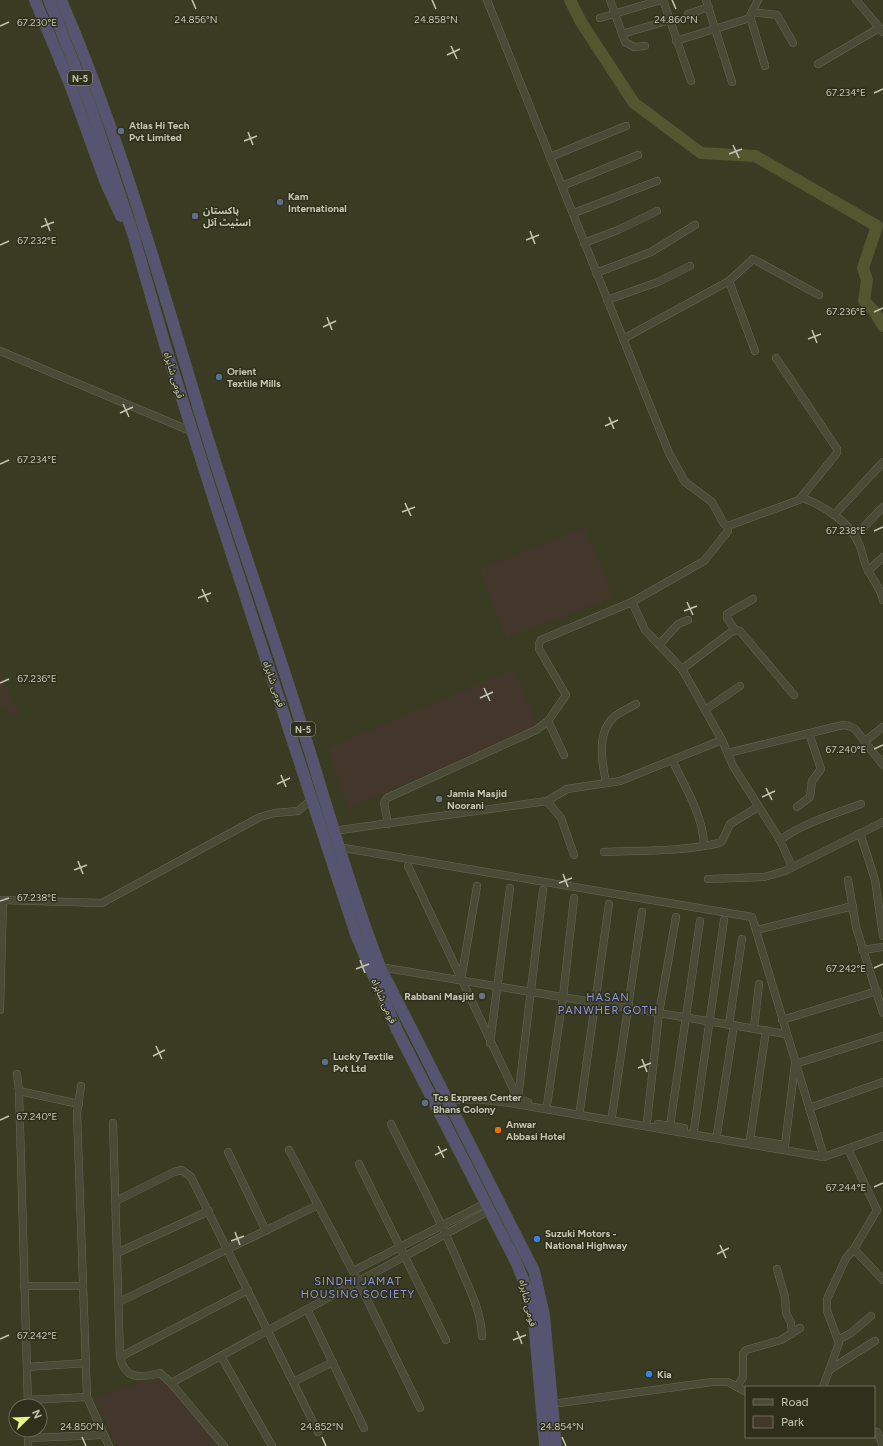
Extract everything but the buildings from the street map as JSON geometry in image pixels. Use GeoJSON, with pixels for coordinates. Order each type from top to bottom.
{"type":"FeatureCollection","features":[{"type":"Feature","properties":{"kind":"highway"},"geometry":{"type":"LineString","coordinates":[[35,0],[71,87],[108,188],[117,209],[134,237]]}},
{"type":"Feature","properties":{"kind":"highway","name":"قومی شاہراہ"},"geometry":{"type":"LineString","coordinates":[[49,0],[89,102],[134,237],[192,432],[262,651],[356,935],[370,971],[397,1030],[488,1206],[516,1262],[528,1291],[534,1322],[545,1446]]}},
{"type":"Feature","properties":{"kind":"highway","name":"قومی شاہراہ"},"geometry":{"type":"LineString","coordinates":[[62,0],[89,68],[132,190],[175,326],[200,415],[287,680],[338,847],[380,967],[534,1271],[544,1315],[556,1446]]}},
{"type":"Feature","properties":{"kind":"street"},"geometry":{"type":"LineString","coordinates":[[487,0],[574,213],[584,243],[669,453],[685,482],[712,502],[724,524],[728,526]]}},
{"type":"Feature","properties":{"kind":"street"},"geometry":{"type":"LineString","coordinates":[[610,0],[616,13],[625,42],[634,47],[645,46]]}},
{"type":"Feature","properties":{"kind":"street"},"geometry":{"type":"LineString","coordinates":[[600,18],[662,0],[691,81]]}},
{"type":"Feature","properties":{"kind":"street"},"geometry":{"type":"LineString","coordinates":[[758,0],[751,15],[765,66]]}},
{"type":"Feature","properties":{"kind":"street"},"geometry":{"type":"LineString","coordinates":[[818,64],[881,30],[856,0]]}},
{"type":"Feature","properties":{"kind":"street"},"geometry":{"type":"LineString","coordinates":[[688,14],[708,4],[732,82]]}},
{"type":"Feature","properties":{"kind":"street"},"geometry":{"type":"LineString","coordinates":[[676,41],[751,15],[777,15],[793,43]]}},
{"type":"Feature","properties":{"kind":"street"},"geometry":{"type":"LineString","coordinates":[[622,34],[670,20]]}},
{"type":"Feature","properties":{"kind":"street"},"geometry":{"type":"LineString","coordinates":[[550,157],[626,126]]}},
{"type":"Feature","properties":{"kind":"street"},"geometry":{"type":"LineString","coordinates":[[562,186],[638,155]]}},
{"type":"Feature","properties":{"kind":"street"},"geometry":{"type":"LineString","coordinates":[[574,213],[657,181]]}},
{"type":"Feature","properties":{"kind":"street"},"geometry":{"type":"LineString","coordinates":[[584,243],[618,230],[657,211]]}},
{"type":"Feature","properties":{"kind":"street"},"geometry":{"type":"LineString","coordinates":[[596,273],[651,252],[695,225]]}},
{"type":"Feature","properties":{"kind":"street"},"geometry":{"type":"LineString","coordinates":[[623,339],[729,281],[753,259],[819,295]]}},
{"type":"Feature","properties":{"kind":"street"},"geometry":{"type":"LineString","coordinates":[[607,300],[658,282],[690,266]]}},
{"type":"Feature","properties":{"kind":"street"},"geometry":{"type":"LineString","coordinates":[[729,281],[755,351]]}},
{"type":"Feature","properties":{"kind":"street"},"geometry":{"type":"LineString","coordinates":[[0,351],[169,424],[192,432]]}},
{"type":"Feature","properties":{"kind":"street"},"geometry":{"type":"LineString","coordinates":[[728,526],[803,498],[838,451],[776,358]]}},
{"type":"Feature","properties":{"kind":"street"},"geometry":{"type":"LineString","coordinates":[[834,515],[883,462]]}},
{"type":"Feature","properties":{"kind":"street"},"geometry":{"type":"LineString","coordinates":[[803,498],[812,501],[834,515],[855,536],[860,544],[868,571],[883,598]]}},
{"type":"Feature","properties":{"kind":"street"},"geometry":{"type":"LineString","coordinates":[[855,536],[883,507]]}},
{"type":"Feature","properties":{"kind":"street"},"geometry":{"type":"LineString","coordinates":[[388,824],[384,803],[387,798],[536,730],[548,721],[566,695],[539,649],[539,644],[542,640],[632,602],[704,561],[728,531],[728,526]]}},
{"type":"Feature","properties":{"kind":"street"},"geometry":{"type":"LineString","coordinates":[[868,571],[883,557]]}},
{"type":"Feature","properties":{"kind":"street"},"geometry":{"type":"LineString","coordinates":[[753,599],[727,614],[727,618],[735,630],[740,631],[794,695]]}},
{"type":"Feature","properties":{"kind":"street"},"geometry":{"type":"LineString","coordinates":[[632,602],[645,630],[682,668],[722,740],[733,766],[780,840],[792,866]]}},
{"type":"Feature","properties":{"kind":"street"},"geometry":{"type":"LineString","coordinates":[[659,645],[678,624],[688,620]]}},
{"type":"Feature","properties":{"kind":"street"},"geometry":{"type":"LineString","coordinates":[[682,668],[735,630]]}},
{"type":"Feature","properties":{"kind":"street"},"geometry":{"type":"LineString","coordinates":[[705,710],[740,686]]}},
{"type":"Feature","properties":{"kind":"street"},"geometry":{"type":"LineString","coordinates":[[606,783],[602,757],[603,738],[614,717],[636,704]]}},
{"type":"Feature","properties":{"kind":"street"},"geometry":{"type":"LineString","coordinates":[[548,721],[564,755]]}},
{"type":"Feature","properties":{"kind":"street"},"geometry":{"type":"LineString","coordinates":[[728,753],[843,725],[855,729],[864,741],[880,755],[883,765]]}},
{"type":"Feature","properties":{"kind":"street"},"geometry":{"type":"LineString","coordinates":[[864,741],[883,727]]}},
{"type":"Feature","properties":{"kind":"street"},"geometry":{"type":"LineString","coordinates":[[797,807],[810,797],[812,781],[821,769],[809,734]]}},
{"type":"Feature","properties":{"kind":"street"},"geometry":{"type":"LineString","coordinates":[[333,831],[547,801],[567,789],[620,781],[722,740]]}},
{"type":"Feature","properties":{"kind":"street"},"geometry":{"type":"LineString","coordinates":[[672,760],[697,812],[704,834],[704,845]]}},
{"type":"Feature","properties":{"kind":"street"},"geometry":{"type":"LineString","coordinates":[[0,1010],[2,900],[102,903],[260,817],[274,813],[298,811],[312,799]]}},
{"type":"Feature","properties":{"kind":"street"},"geometry":{"type":"LineString","coordinates":[[547,801],[561,818],[574,854]]}},
{"type":"Feature","properties":{"kind":"street"},"geometry":{"type":"LineString","coordinates":[[780,840],[789,833],[861,804]]}},
{"type":"Feature","properties":{"kind":"street"},"geometry":{"type":"LineString","coordinates":[[604,852],[644,850],[655,852],[722,842],[730,824],[758,807]]}},
{"type":"Feature","properties":{"kind":"street"},"geometry":{"type":"LineString","coordinates":[[708,879],[764,877],[785,871],[792,866],[883,822]]}},
{"type":"Feature","properties":{"kind":"street"},"geometry":{"type":"LineString","coordinates":[[860,833],[875,880],[883,936]]}},
{"type":"Feature","properties":{"kind":"street"},"geometry":{"type":"LineString","coordinates":[[338,847],[750,916],[754,920],[786,1034],[824,1157]]}},
{"type":"Feature","properties":{"kind":"street"},"geometry":{"type":"LineString","coordinates":[[408,866],[460,980],[518,1098],[547,1105],[785,1145],[795,1064]]}},
{"type":"Feature","properties":{"kind":"street"},"geometry":{"type":"LineString","coordinates":[[848,880],[862,950],[882,1009]]}},
{"type":"Feature","properties":{"kind":"street"},"geometry":{"type":"LineString","coordinates":[[460,980],[477,886]]}},
{"type":"Feature","properties":{"kind":"street"},"geometry":{"type":"LineString","coordinates":[[490,1043],[510,888]]}},
{"type":"Feature","properties":{"kind":"street"},"geometry":{"type":"LineString","coordinates":[[518,1098],[543,890]]}},
{"type":"Feature","properties":{"kind":"street"},"geometry":{"type":"LineString","coordinates":[[547,1105],[563,997],[574,898]]}},
{"type":"Feature","properties":{"kind":"street"},"geometry":{"type":"LineString","coordinates":[[580,1110],[609,904]]}},
{"type":"Feature","properties":{"kind":"street"},"geometry":{"type":"LineString","coordinates":[[757,930],[853,906]]}},
{"type":"Feature","properties":{"kind":"street"},"geometry":{"type":"LineString","coordinates":[[612,1116],[642,912]]}},
{"type":"Feature","properties":{"kind":"street"},"geometry":{"type":"LineString","coordinates":[[647,1122],[659,1013],[676,917]]}},
{"type":"Feature","properties":{"kind":"street"},"geometry":{"type":"LineString","coordinates":[[694,1130],[724,920]]}},
{"type":"Feature","properties":{"kind":"street"},"geometry":{"type":"LineString","coordinates":[[670,1126],[700,921]]}},
{"type":"Feature","properties":{"kind":"street"},"geometry":{"type":"LineString","coordinates":[[717,1134],[742,939]]}},
{"type":"Feature","properties":{"kind":"street"},"geometry":{"type":"LineString","coordinates":[[862,950],[883,947]]}},
{"type":"Feature","properties":{"kind":"street"},"geometry":{"type":"LineString","coordinates":[[380,967],[498,985],[786,1034]]}},
{"type":"Feature","properties":{"kind":"street"},"geometry":{"type":"LineString","coordinates":[[754,1028],[759,984]]}},
{"type":"Feature","properties":{"kind":"street"},"geometry":{"type":"LineString","coordinates":[[782,1020],[877,991]]}},
{"type":"Feature","properties":{"kind":"street"},"geometry":{"type":"LineString","coordinates":[[750,1140],[766,1030]]}},
{"type":"Feature","properties":{"kind":"street"},"geometry":{"type":"LineString","coordinates":[[795,1064],[883,1036]]}},
{"type":"Feature","properties":{"kind":"street"},"geometry":{"type":"LineString","coordinates":[[17,1074],[19,1091],[28,1398]]}},
{"type":"Feature","properties":{"kind":"street"},"geometry":{"type":"LineString","coordinates":[[809,1108],[883,1082]]}},
{"type":"Feature","properties":{"kind":"street"},"geometry":{"type":"LineString","coordinates":[[81,1086],[78,1104],[87,1397],[109,1446]]}},
{"type":"Feature","properties":{"kind":"street"},"geometry":{"type":"LineString","coordinates":[[19,1091],[78,1104]]}},
{"type":"Feature","properties":{"kind":"street"},"geometry":{"type":"LineString","coordinates":[[448,1100],[476,1099],[510,1103],[824,1157],[883,1136]]}},
{"type":"Feature","properties":{"kind":"street"},"geometry":{"type":"LineString","coordinates":[[113,1123],[120,1357],[122,1368],[130,1375],[146,1377],[160,1374],[171,1383],[224,1446]]}},
{"type":"Feature","properties":{"kind":"street"},"geometry":{"type":"LineString","coordinates":[[391,1124],[441,1226],[446,1233],[475,1300],[481,1322],[482,1336]]}},
{"type":"Feature","properties":{"kind":"street"},"geometry":{"type":"LineString","coordinates":[[823,1386],[828,1370],[838,1347],[838,1340],[827,1311],[827,1300],[846,1258],[854,1249],[877,1210],[848,1149]]}},
{"type":"Feature","properties":{"kind":"street"},"geometry":{"type":"LineString","coordinates":[[289,1150],[353,1271],[420,1408]]}},
{"type":"Feature","properties":{"kind":"street"},"geometry":{"type":"LineString","coordinates":[[228,1152],[266,1231]]}},
{"type":"Feature","properties":{"kind":"street"},"geometry":{"type":"LineString","coordinates":[[359,1164],[446,1340]]}},
{"type":"Feature","properties":{"kind":"street"},"geometry":{"type":"LineString","coordinates":[[116,1201],[174,1172],[182,1170],[191,1177],[318,1432]]}},
{"type":"Feature","properties":{"kind":"street"},"geometry":{"type":"LineString","coordinates":[[119,1302],[318,1205]]}},
{"type":"Feature","properties":{"kind":"street"},"geometry":{"type":"LineString","coordinates":[[353,1271],[441,1226],[488,1206]]}},
{"type":"Feature","properties":{"kind":"street"},"geometry":{"type":"LineString","coordinates":[[171,1383],[446,1233],[488,1206]]}},
{"type":"Feature","properties":{"kind":"street"},"geometry":{"type":"LineString","coordinates":[[117,1253],[209,1212]]}},
{"type":"Feature","properties":{"kind":"street"},"geometry":{"type":"LineString","coordinates":[[854,1249],[883,1280]]}},
{"type":"Feature","properties":{"kind":"street"},"geometry":{"type":"LineString","coordinates":[[777,1269],[785,1297],[786,1313],[791,1323],[792,1334]]}},
{"type":"Feature","properties":{"kind":"street"},"geometry":{"type":"LineString","coordinates":[[24,1286],[83,1286]]}},
{"type":"Feature","properties":{"kind":"street"},"geometry":{"type":"LineString","coordinates":[[120,1357],[248,1290]]}},
{"type":"Feature","properties":{"kind":"street"},"geometry":{"type":"LineString","coordinates":[[307,1309],[364,1428]]}},
{"type":"Feature","properties":{"kind":"street"},"geometry":{"type":"LineString","coordinates":[[838,1340],[851,1333],[871,1316]]}},
{"type":"Feature","properties":{"kind":"street"},"geometry":{"type":"LineString","coordinates":[[737,1387],[743,1377],[743,1354],[746,1350],[781,1340],[800,1328]]}},
{"type":"Feature","properties":{"kind":"street"},"geometry":{"type":"LineString","coordinates":[[828,1370],[875,1340]]}},
{"type":"Feature","properties":{"kind":"street"},"geometry":{"type":"LineString","coordinates":[[221,1356],[272,1446]]}},
{"type":"Feature","properties":{"kind":"street"},"geometry":{"type":"LineString","coordinates":[[294,1382],[333,1362]]}},
{"type":"Feature","properties":{"kind":"street"},"geometry":{"type":"LineString","coordinates":[[27,1367],[86,1364]]}},
{"type":"Feature","properties":{"kind":"street"},"geometry":{"type":"LineString","coordinates":[[552,1404],[712,1382],[728,1382],[745,1391]]}},
{"type":"Feature","properties":{"kind":"street"},"geometry":{"type":"LineString","coordinates":[[48,1401],[87,1397]]}},
{"type":"Feature","properties":{"kind":"street"},"geometry":{"type":"LineString","coordinates":[[878,1431],[883,1446]]}},
{"type":"Feature","properties":{"kind":"street"},"geometry":{"type":"LineString","coordinates":[[48,1437],[103,1434]]}},
{"type":"Feature","properties":{"kind":"street"},"geometry":{"type":"LineString","coordinates":[[28,1438],[28,1446]]}},
{"type":"Feature","properties":{"kind":"green space"},"geometry":{"type":"Polygon","coordinates":[[[586,527],[613,597],[506,638],[479,569],[586,527]]]}},
{"type":"Feature","properties":{"kind":"green space"},"geometry":{"type":"Polygon","coordinates":[[[513,670],[539,725],[348,809],[328,748],[513,670]]]}},
{"type":"Feature","properties":{"kind":"green space"},"geometry":{"type":"Polygon","coordinates":[[[0,673],[21,718],[0,709],[0,673]]]}},
{"type":"Feature","properties":{"kind":"green space"},"geometry":{"type":"Polygon","coordinates":[[[158,1377],[163,1379],[218,1446],[116,1446],[94,1397],[158,1377]]]}},
{"type":"Feature","properties":{"kind":"waterway"},"geometry":{"type":"LineString","coordinates":[[570,0],[581,22],[634,103],[701,153],[755,156],[877,226],[863,268],[867,280],[864,301],[874,311],[883,326]]}},
{"type":"Feature","properties":{"kind":"place","name":"Atlas Hi Tech Pvt Limited"},"geometry":{"type":"Point","coordinates":[121,131]}},
{"type":"Feature","properties":{"kind":"place","name":"Kam International"},"geometry":{"type":"Point","coordinates":[280,202]}},
{"type":"Feature","properties":{"kind":"place","name":"پاکستان اسٹیٹ آئل"},"geometry":{"type":"Point","coordinates":[195,216]}},
{"type":"Feature","properties":{"kind":"place","name":"Orient Textile Mills"},"geometry":{"type":"Point","coordinates":[219,377]}},
{"type":"Feature","properties":{"kind":"place","name":"Jamia Masjid Noorani"},"geometry":{"type":"Point","coordinates":[439,799]}},
{"type":"Feature","properties":{"kind":"place","name":"Rabbani Masjid"},"geometry":{"type":"Point","coordinates":[482,996]}},
{"type":"Feature","properties":{"kind":"place","name":"Lucky Textile Pvt Ltd"},"geometry":{"type":"Point","coordinates":[325,1062]}},
{"type":"Feature","properties":{"kind":"place","name":"Tcs Exprees Center Bhans Colony"},"geometry":{"type":"Point","coordinates":[425,1103]}},
{"type":"Feature","properties":{"kind":"place","name":"Anwar Abbasi Hotel"},"geometry":{"type":"Point","coordinates":[498,1130]}},
{"type":"Feature","properties":{"kind":"place","name":"Suzuki Motors - National Highway"},"geometry":{"type":"Point","coordinates":[537,1239]}},
{"type":"Feature","properties":{"kind":"place","name":"Kia"},"geometry":{"type":"Point","coordinates":[649,1374]}},
{"type":"Feature","properties":{"kind":"district","name":"HASAN PANWHER GOTH"},"geometry":{"type":"Point","coordinates":[608,1003]}},
{"type":"Feature","properties":{"kind":"district","name":"SINDHI JAMAT HOUSING SOCIETY"},"geometry":{"type":"Point","coordinates":[358,1287]}}]}
